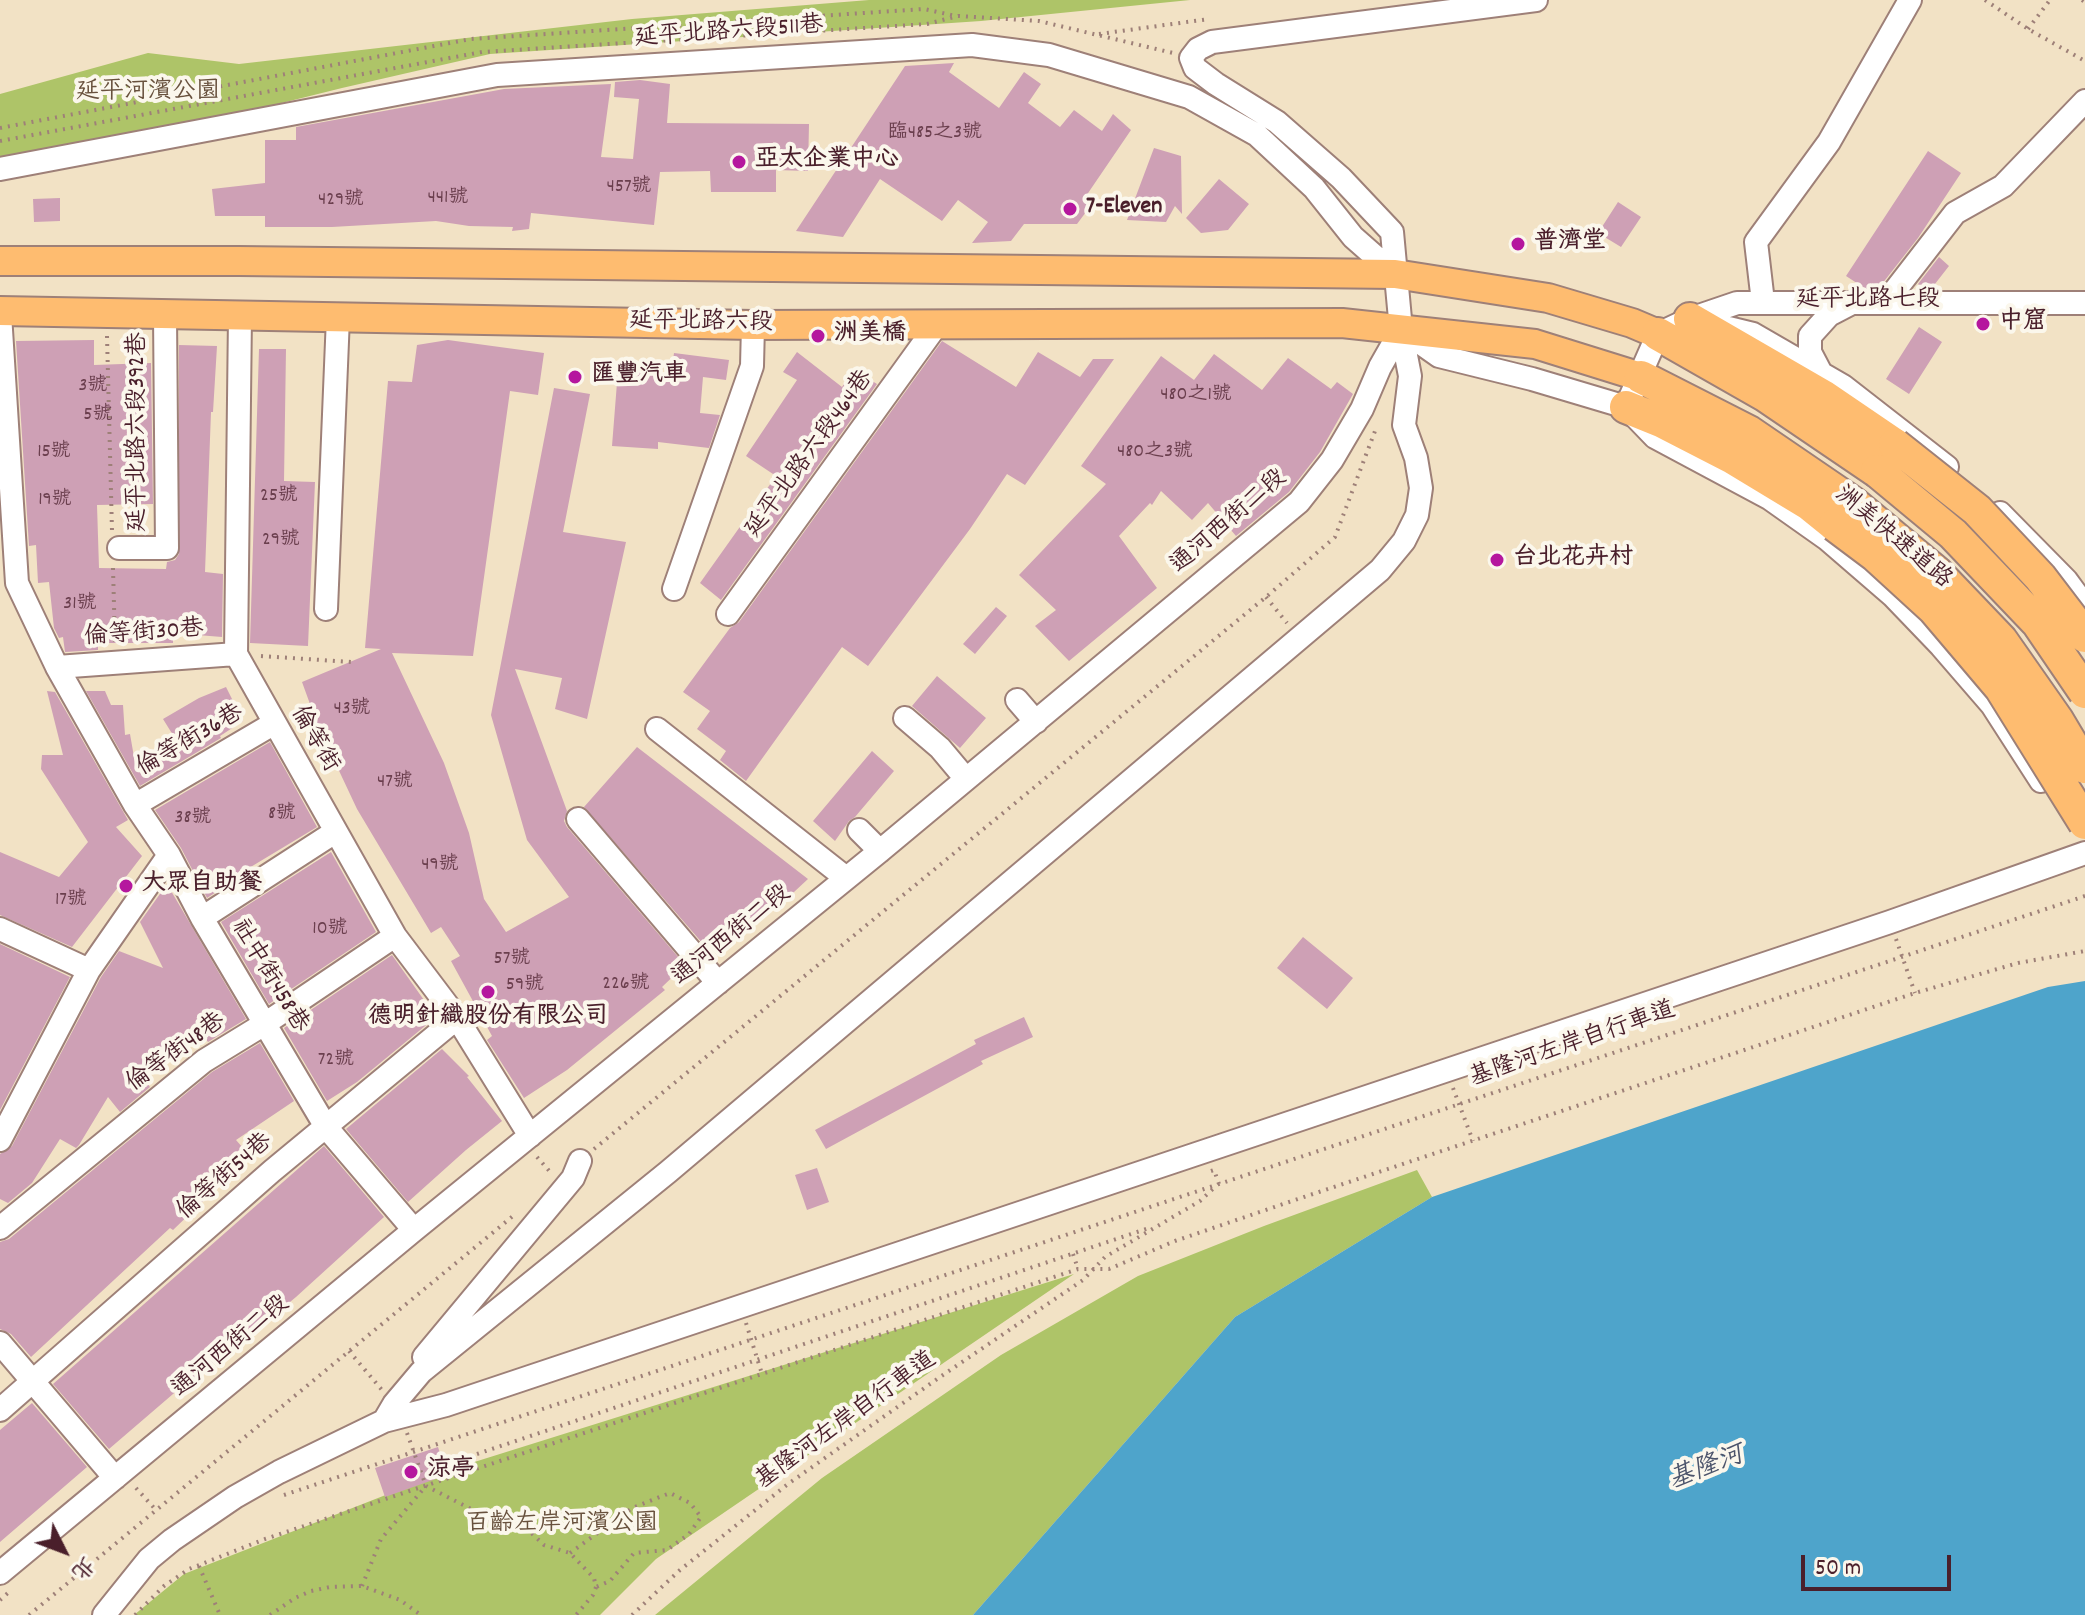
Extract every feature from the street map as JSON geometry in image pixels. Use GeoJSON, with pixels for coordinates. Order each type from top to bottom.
{"type":"FeatureCollection","features":[{"type":"Feature","properties":{"kind":"highway"},"geometry":{"type":"LineString","coordinates":[[1690,319],[1823,396],[1895,445],[1977,510],[2040,577],[2085,636]]}},
{"type":"Feature","properties":{"kind":"highway","name":"洲美快速道路"},"geometry":{"type":"LineString","coordinates":[[1658,334],[1765,395],[1877,471],[1953,534],[2038,623],[2085,692]]}},
{"type":"Feature","properties":{"kind":"highway","name":"洲美快速道路"},"geometry":{"type":"LineString","coordinates":[[1641,377],[1749,432],[1844,514],[1936,572],[2001,640],[2057,720],[2085,767]]}},
{"type":"Feature","properties":{"kind":"highway"},"geometry":{"type":"LineString","coordinates":[[1626,407],[1733,458],[1809,504],[1844,514],[1875,555],[1934,609],[2001,688],[2085,823]]}},
{"type":"Feature","properties":{"kind":"main road"},"geometry":{"type":"LineString","coordinates":[[0,261],[1395,274],[1548,298],[1658,334]]}},
{"type":"Feature","properties":{"kind":"main road","name":"延平北路六段"},"geometry":{"type":"LineString","coordinates":[[0,312],[753,325],[1342,323],[1401,330]]}},
{"type":"Feature","properties":{"kind":"main road"},"geometry":{"type":"LineString","coordinates":[[1401,330],[1535,344],[1641,377]]}},
{"type":"Feature","properties":{"kind":"street"},"geometry":{"type":"LineString","coordinates":[[389,1412],[421,1372],[668,1172],[1380,570],[1404,541],[1417,515],[1421,488],[1416,458],[1404,425],[1410,376],[1401,330],[1392,232],[1341,178],[1277,122],[1216,84],[1195,68],[1191,58],[1198,49],[1212,42],[1536,0]]}},
{"type":"Feature","properties":{"kind":"street"},"geometry":{"type":"LineString","coordinates":[[1763,302],[1756,242],[1829,142],[1910,0]]}},
{"type":"Feature","properties":{"kind":"street","name":"延平北路六段511巷"},"geometry":{"type":"LineString","coordinates":[[0,169],[497,75],[972,45],[1049,55],[1189,97],[1257,135],[1314,188],[1353,237],[1395,274]]}},
{"type":"Feature","properties":{"kind":"street"},"geometry":{"type":"LineString","coordinates":[[1886,302],[1955,213],[2003,186],[2085,101]]}},
{"type":"Feature","properties":{"kind":"street"},"geometry":{"type":"LineString","coordinates":[[1821,373],[1810,352],[1810,336],[1829,315],[1856,302]]}},
{"type":"Feature","properties":{"kind":"street","name":"延平北路七段"},"geometry":{"type":"LineString","coordinates":[[1658,334],[1737,303],[2085,303]]}},
{"type":"Feature","properties":{"kind":"street"},"geometry":{"type":"LineString","coordinates":[[0,312],[9,582]]}},
{"type":"Feature","properties":{"kind":"street","name":"延平北路六段392巷"},"geometry":{"type":"LineString","coordinates":[[115,551],[167,548],[165,315]]}},
{"type":"Feature","properties":{"kind":"street","name":"倫等街"},"geometry":{"type":"LineString","coordinates":[[240,315],[236,654],[395,936],[457,1018],[530,1136]]}},
{"type":"Feature","properties":{"kind":"street"},"geometry":{"type":"LineString","coordinates":[[326,609],[338,317]]}},
{"type":"Feature","properties":{"kind":"street"},"geometry":{"type":"LineString","coordinates":[[1690,319],[1753,334],[1843,386],[1986,499],[2042,554],[2085,606]]}},
{"type":"Feature","properties":{"kind":"street"},"geometry":{"type":"LineString","coordinates":[[674,589],[752,366],[753,325]]}},
{"type":"Feature","properties":{"kind":"street","name":"延平北路六段464巷"},"geometry":{"type":"LineString","coordinates":[[728,614],[936,326]]}},
{"type":"Feature","properties":{"kind":"street"},"geometry":{"type":"LineString","coordinates":[[104,1615],[149,1559],[201,1521],[235,1497],[389,1412],[475,1395],[1890,922],[2085,853],[1992,705],[1893,596],[1827,539],[1769,498],[1655,437],[1626,407],[1439,356],[1401,330]]}},
{"type":"Feature","properties":{"kind":"street","name":"通河西街二段"},"geometry":{"type":"LineString","coordinates":[[0,1573],[122,1486],[414,1230],[880,851],[1299,502],[1340,447],[1401,330]]}},
{"type":"Feature","properties":{"kind":"street"},"geometry":{"type":"LineString","coordinates":[[1626,407],[1658,334]]}},
{"type":"Feature","properties":{"kind":"street"},"geometry":{"type":"LineString","coordinates":[[1941,646],[2042,554]]}},
{"type":"Feature","properties":{"kind":"street","name":"社中街458巷"},"geometry":{"type":"LineString","coordinates":[[9,582],[135,805],[169,855],[202,918],[326,1127],[414,1230]]}},
{"type":"Feature","properties":{"kind":"street","name":"倫等街30巷"},"geometry":{"type":"LineString","coordinates":[[57,667],[236,654]]}},
{"type":"Feature","properties":{"kind":"street"},"geometry":{"type":"LineString","coordinates":[[1017,700],[1036,722]]}},
{"type":"Feature","properties":{"kind":"street"},"geometry":{"type":"LineString","coordinates":[[905,718],[940,748],[966,779]]}},
{"type":"Feature","properties":{"kind":"street","name":"倫等街36巷"},"geometry":{"type":"LineString","coordinates":[[135,805],[273,724]]}},
{"type":"Feature","properties":{"kind":"street"},"geometry":{"type":"LineString","coordinates":[[657,729],[846,878]]}},
{"type":"Feature","properties":{"kind":"street"},"geometry":{"type":"LineString","coordinates":[[578,819],[718,983]]}},
{"type":"Feature","properties":{"kind":"street"},"geometry":{"type":"LineString","coordinates":[[859,830],[880,851]]}},
{"type":"Feature","properties":{"kind":"street"},"geometry":{"type":"LineString","coordinates":[[202,918],[335,832]]}},
{"type":"Feature","properties":{"kind":"street"},"geometry":{"type":"LineString","coordinates":[[0,1140],[89,970],[169,855]]}},
{"type":"Feature","properties":{"kind":"street"},"geometry":{"type":"LineString","coordinates":[[0,929],[89,970]]}},
{"type":"Feature","properties":{"kind":"street","name":"倫等街48巷"},"geometry":{"type":"LineString","coordinates":[[0,1228],[204,1061],[395,936]]}},
{"type":"Feature","properties":{"kind":"street","name":"倫等街54巷"},"geometry":{"type":"LineString","coordinates":[[0,1410],[326,1127],[457,1018]]}},
{"type":"Feature","properties":{"kind":"street"},"geometry":{"type":"LineString","coordinates":[[421,1372],[419,1363],[573,1178],[580,1161]]}},
{"type":"Feature","properties":{"kind":"street"},"geometry":{"type":"LineString","coordinates":[[0,1343],[122,1486]]}},
{"type":"Feature","properties":{"kind":"path"},"geometry":{"type":"LineString","coordinates":[[1985,0],[2085,61]]}},
{"type":"Feature","properties":{"kind":"path"},"geometry":{"type":"LineString","coordinates":[[2028,29],[2050,0]]}},
{"type":"Feature","properties":{"kind":"path"},"geometry":{"type":"LineString","coordinates":[[0,128],[471,39],[924,9],[958,16],[1039,21],[1191,58]]}},
{"type":"Feature","properties":{"kind":"path"},"geometry":{"type":"LineString","coordinates":[[1097,34],[1152,26]]}},
{"type":"Feature","properties":{"kind":"path"},"geometry":{"type":"LineString","coordinates":[[106,314],[115,551],[115,663]]}},
{"type":"Feature","properties":{"kind":"path"},"geometry":{"type":"LineString","coordinates":[[580,1161],[1335,537],[1376,429]]}},
{"type":"Feature","properties":{"kind":"path"},"geometry":{"type":"LineString","coordinates":[[1266,597],[1298,638]]}},
{"type":"Feature","properties":{"kind":"path"},"geometry":{"type":"LineString","coordinates":[[236,654],[351,662]]}},
{"type":"Feature","properties":{"kind":"path","name":"基隆河左岸自行車道"},"geometry":{"type":"LineString","coordinates":[[632,1615],[680,1570],[788,1484],[1083,1280],[1105,1257],[1200,1201],[1219,1184],[2085,896]]}},
{"type":"Feature","properties":{"kind":"path","name":"基隆河左岸自行車道"},"geometry":{"type":"LineString","coordinates":[[1093,1269],[1109,1269],[1175,1241],[1915,993],[2018,963],[2085,951]]}},
{"type":"Feature","properties":{"kind":"path"},"geometry":{"type":"LineString","coordinates":[[1902,956],[1915,993]]}},
{"type":"Feature","properties":{"kind":"path"},"geometry":{"type":"LineString","coordinates":[[1460,1104],[1473,1141]]}},
{"type":"Feature","properties":{"kind":"path"},"geometry":{"type":"LineString","coordinates":[[284,1495],[1219,1184]]}},
{"type":"Feature","properties":{"kind":"path"},"geometry":{"type":"LineString","coordinates":[[29,1615],[520,1210]]}},
{"type":"Feature","properties":{"kind":"path"},"geometry":{"type":"LineString","coordinates":[[477,1454],[1159,1225]]}},
{"type":"Feature","properties":{"kind":"path"},"geometry":{"type":"LineString","coordinates":[[1073,1254],[1078,1269]]}},
{"type":"Feature","properties":{"kind":"path"},"geometry":{"type":"LineString","coordinates":[[135,1615],[164,1586],[199,1566],[265,1539],[1078,1269],[1093,1269]]}},
{"type":"Feature","properties":{"kind":"path"},"geometry":{"type":"LineString","coordinates":[[752,1340],[762,1374]]}},
{"type":"Feature","properties":{"kind":"path"},"geometry":{"type":"LineString","coordinates":[[348,1351],[389,1412]]}},
{"type":"Feature","properties":{"kind":"path"},"geometry":{"type":"LineString","coordinates":[[414,1453],[426,1486],[471,1509],[485,1521],[513,1521],[525,1527],[544,1545],[570,1553],[594,1578],[596,1587],[576,1615]]}},
{"type":"Feature","properties":{"kind":"path"},"geometry":{"type":"LineString","coordinates":[[122,1486],[137,1488],[156,1510]]}},
{"type":"Feature","properties":{"kind":"path"},"geometry":{"type":"LineString","coordinates":[[362,1586],[381,1539],[426,1486]]}},
{"type":"Feature","properties":{"kind":"path"},"geometry":{"type":"LineString","coordinates":[[570,1553],[632,1508],[670,1493],[690,1503],[701,1517],[689,1534],[667,1550],[634,1553],[610,1581],[596,1587]]}},
{"type":"Feature","properties":{"kind":"path"},"geometry":{"type":"LineString","coordinates":[[199,1566],[220,1615]]}},
{"type":"Feature","properties":{"kind":"path"},"geometry":{"type":"LineString","coordinates":[[270,1615],[311,1591],[362,1586],[400,1600],[421,1615]]}},
{"type":"Feature","properties":{"kind":"green space","name":"延平河濱公園"},"geometry":{"type":"Polygon","coordinates":[[[869,0],[1190,0],[981,21],[490,54],[0,173],[0,94],[148,53],[239,64],[632,19],[869,0]]]}},
{"type":"Feature","properties":{"kind":"green space"},"geometry":{"type":"Polygon","coordinates":[[[1417,1170],[1432,1197],[1235,1317],[973,1615],[655,1615],[822,1478],[1001,1355],[1138,1276],[1417,1170]]]}},
{"type":"Feature","properties":{"kind":"green space","name":"百齡左岸河濱公園"},"geometry":{"type":"Polygon","coordinates":[[[1074,1274],[656,1559],[600,1615],[134,1615],[184,1574],[452,1469],[1074,1274]]]}},
{"type":"Feature","properties":{"kind":"water","name":"基隆河"},"geometry":{"type":"Polygon","coordinates":[[[2085,981],[2085,1615],[973,1615],[1235,1317],[1432,1197],[2048,987],[2085,981]]]}},
{"type":"Feature","properties":{"kind":"building"},"geometry":{"type":"Polygon","coordinates":[[[954,63],[949,72],[999,108],[1024,72],[1041,84],[1028,103],[1060,127],[1074,110],[1102,131],[1113,114],[1131,130],[1084,199],[1089,208],[1077,224],[1024,224],[1011,241],[972,243],[988,222],[958,200],[942,221],[880,179],[843,237],[796,231],[905,66],[954,63]]]}},
{"type":"Feature","properties":{"kind":"building"},"geometry":{"type":"Polygon","coordinates":[[[640,80],[670,84],[667,123],[809,124],[808,171],[776,170],[776,192],[711,192],[710,171],[660,172],[654,225],[531,213],[529,229],[512,231],[513,227],[469,226],[436,221],[265,227],[265,216],[215,216],[212,189],[265,183],[265,140],[296,140],[296,127],[504,89],[611,84],[601,157],[633,159],[639,99],[614,97],[615,82],[640,80]]]}},
{"type":"Feature","properties":{"kind":"building"},"geometry":{"type":"Polygon","coordinates":[[[1154,148],[1181,156],[1182,214],[1175,206],[1166,222],[1127,220],[1154,148]]]}},
{"type":"Feature","properties":{"kind":"building"},"geometry":{"type":"Polygon","coordinates":[[[1928,151],[1961,173],[1918,238],[1878,289],[1866,289],[1846,276],[1928,151]]]}},
{"type":"Feature","properties":{"kind":"building"},"geometry":{"type":"Polygon","coordinates":[[[1219,179],[1249,204],[1228,230],[1201,233],[1186,218],[1219,179]]]}},
{"type":"Feature","properties":{"kind":"building"},"geometry":{"type":"Polygon","coordinates":[[[60,198],[60,221],[34,222],[33,199],[60,198]]]}},
{"type":"Feature","properties":{"kind":"building"},"geometry":{"type":"Polygon","coordinates":[[[1618,202],[1641,217],[1621,247],[1598,233],[1618,202]]]}},
{"type":"Feature","properties":{"kind":"building"},"geometry":{"type":"Polygon","coordinates":[[[1939,257],[1949,266],[1931,289],[1924,289],[1918,284],[1939,257]]]}},
{"type":"Feature","properties":{"kind":"building"},"geometry":{"type":"Polygon","coordinates":[[[1919,327],[1942,342],[1909,394],[1886,379],[1919,327]]]}},
{"type":"Feature","properties":{"kind":"building"},"geometry":{"type":"Polygon","coordinates":[[[94,340],[94,365],[151,363],[153,504],[97,505],[99,568],[166,569],[167,562],[175,560],[179,554],[179,345],[217,346],[211,412],[205,572],[223,574],[222,637],[173,633],[173,643],[98,643],[98,650],[65,652],[63,637],[59,638],[54,628],[49,582],[38,583],[36,545],[29,546],[16,341],[94,340]]]}},
{"type":"Feature","properties":{"kind":"building"},"geometry":{"type":"Polygon","coordinates":[[[448,340],[544,353],[538,395],[510,391],[473,656],[392,653],[444,763],[469,833],[484,899],[506,932],[569,897],[527,840],[491,715],[554,388],[590,394],[563,532],[626,542],[587,719],[555,709],[562,678],[515,669],[567,811],[564,821],[567,827],[685,965],[662,987],[665,990],[567,1070],[524,1098],[487,1040],[492,1036],[451,961],[460,956],[441,927],[431,933],[357,809],[318,726],[302,682],[381,649],[365,648],[388,381],[412,382],[417,345],[448,340]]]}},
{"type":"Feature","properties":{"kind":"building"},"geometry":{"type":"Polygon","coordinates":[[[942,341],[1016,387],[1038,352],[1080,377],[1093,359],[1114,359],[1025,485],[1007,474],[868,666],[842,647],[746,781],[720,760],[726,751],[697,729],[710,711],[683,692],[730,628],[739,622],[942,341]]]}},
{"type":"Feature","properties":{"kind":"building"},"geometry":{"type":"Polygon","coordinates":[[[259,349],[286,349],[284,481],[315,482],[308,646],[250,643],[259,349]]]}},
{"type":"Feature","properties":{"kind":"building"},"geometry":{"type":"Polygon","coordinates":[[[797,352],[842,387],[854,370],[877,384],[721,600],[700,583],[776,476],[746,456],[797,380],[783,372],[797,352]]]}},
{"type":"Feature","properties":{"kind":"building"},"geometry":{"type":"Polygon","coordinates":[[[674,353],[729,360],[726,380],[703,377],[700,413],[720,415],[709,448],[658,442],[658,449],[612,446],[618,370],[671,374],[674,353]]]}},
{"type":"Feature","properties":{"kind":"building"},"geometry":{"type":"Polygon","coordinates":[[[1214,354],[1262,390],[1288,358],[1331,389],[1337,382],[1353,394],[1320,452],[1289,492],[1236,536],[1208,503],[1192,520],[1161,491],[1152,505],[1150,503],[1119,536],[1157,588],[1069,661],[1035,626],[1056,610],[1019,575],[1106,484],[1081,466],[1161,356],[1194,380],[1214,354]]]}},
{"type":"Feature","properties":{"kind":"building"},"geometry":{"type":"Polygon","coordinates":[[[996,607],[1007,616],[975,654],[963,644],[996,607]]]}},
{"type":"Feature","properties":{"kind":"building"},"geometry":{"type":"Polygon","coordinates":[[[937,676],[986,718],[960,748],[912,706],[937,676]]]}},
{"type":"Feature","properties":{"kind":"building"},"geometry":{"type":"Polygon","coordinates":[[[226,687],[243,721],[221,738],[140,786],[86,691],[105,691],[111,705],[123,705],[125,735],[130,734],[134,757],[146,749],[156,762],[181,748],[163,719],[199,698],[226,687]]]}},
{"type":"Feature","properties":{"kind":"building"},"geometry":{"type":"Polygon","coordinates":[[[47,691],[55,692],[128,820],[116,827],[142,856],[72,947],[0,915],[0,852],[59,877],[88,842],[41,769],[42,755],[63,755],[47,691]]]}},
{"type":"Feature","properties":{"kind":"building"},"geometry":{"type":"Polygon","coordinates":[[[270,742],[317,827],[249,868],[207,898],[181,848],[155,810],[270,742]]]}},
{"type":"Feature","properties":{"kind":"building"},"geometry":{"type":"Polygon","coordinates":[[[637,747],[808,879],[780,905],[765,906],[711,953],[584,807],[637,747]]]}},
{"type":"Feature","properties":{"kind":"building"},"geometry":{"type":"Polygon","coordinates":[[[872,751],[894,771],[835,841],[813,821],[872,751]]]}},
{"type":"Feature","properties":{"kind":"building"},"geometry":{"type":"Polygon","coordinates":[[[331,852],[376,932],[269,1004],[221,922],[331,852]]]}},
{"type":"Feature","properties":{"kind":"building"},"geometry":{"type":"Polygon","coordinates":[[[167,884],[246,1019],[208,1042],[197,1027],[145,1080],[150,1087],[120,1112],[108,1097],[76,1148],[60,1139],[32,1183],[8,1203],[0,1199],[0,1154],[12,1146],[101,977],[119,951],[163,968],[140,922],[167,884]]]}},
{"type":"Feature","properties":{"kind":"building"},"geometry":{"type":"Polygon","coordinates":[[[1303,937],[1353,978],[1327,1009],[1277,968],[1303,937]]]}},
{"type":"Feature","properties":{"kind":"building"},"geometry":{"type":"Polygon","coordinates":[[[0,944],[70,977],[0,1110],[0,944]]]}},
{"type":"Feature","properties":{"kind":"building"},"geometry":{"type":"Polygon","coordinates":[[[392,955],[436,1017],[357,1082],[327,1101],[284,1028],[392,955]]]}},
{"type":"Feature","properties":{"kind":"building"},"geometry":{"type":"Polygon","coordinates":[[[1024,1017],[1033,1037],[981,1061],[983,1064],[826,1149],[815,1130],[976,1044],[974,1040],[1024,1017]]]}},
{"type":"Feature","properties":{"kind":"building"},"geometry":{"type":"Polygon","coordinates":[[[260,1043],[294,1101],[236,1140],[250,1156],[173,1230],[170,1228],[31,1357],[11,1334],[0,1329],[0,1242],[9,1239],[212,1072],[260,1043]]]}},
{"type":"Feature","properties":{"kind":"building"},"geometry":{"type":"Polygon","coordinates":[[[442,1049],[469,1076],[502,1121],[408,1202],[346,1129],[442,1049]]]}},
{"type":"Feature","properties":{"kind":"building"},"geometry":{"type":"Polygon","coordinates":[[[324,1146],[384,1217],[296,1297],[180,1388],[109,1449],[53,1384],[324,1146]]]}},
{"type":"Feature","properties":{"kind":"building"},"geometry":{"type":"Polygon","coordinates":[[[817,1168],[829,1202],[807,1210],[795,1175],[817,1168]]]}},
{"type":"Feature","properties":{"kind":"building"},"geometry":{"type":"Polygon","coordinates":[[[32,1403],[87,1467],[0,1542],[0,1430],[32,1403]]]}},
{"type":"Feature","properties":{"kind":"building","name":"涼亭"},"geometry":{"type":"Polygon","coordinates":[[[438,1447],[447,1475],[385,1497],[375,1468],[438,1447]]]}},
{"type":"Feature","properties":{"kind":"place","name":"亞太企業中心"},"geometry":{"type":"Point","coordinates":[739,162]}},
{"type":"Feature","properties":{"kind":"place","name":"7-Eleven"},"geometry":{"type":"Point","coordinates":[1070,209]}},
{"type":"Feature","properties":{"kind":"place","name":"普濟堂"},"geometry":{"type":"Point","coordinates":[1518,244]}},
{"type":"Feature","properties":{"kind":"place","name":"中窟"},"geometry":{"type":"Point","coordinates":[1983,324]}},
{"type":"Feature","properties":{"kind":"place","name":"洲美橋"},"geometry":{"type":"Point","coordinates":[818,336]}},
{"type":"Feature","properties":{"kind":"place","name":"匯豐汽車"},"geometry":{"type":"Point","coordinates":[575,377]}},
{"type":"Feature","properties":{"kind":"place","name":"台北花卉村"},"geometry":{"type":"Point","coordinates":[1497,560]}},
{"type":"Feature","properties":{"kind":"place","name":"大眾自助餐"},"geometry":{"type":"Point","coordinates":[126,886]}},
{"type":"Feature","properties":{"kind":"place","name":"德明針織股份有限公司"},"geometry":{"type":"Point","coordinates":[488,992]}},
{"type":"Feature","properties":{"kind":"place","name":"涼亭"},"geometry":{"type":"Point","coordinates":[411,1472]}}]}
